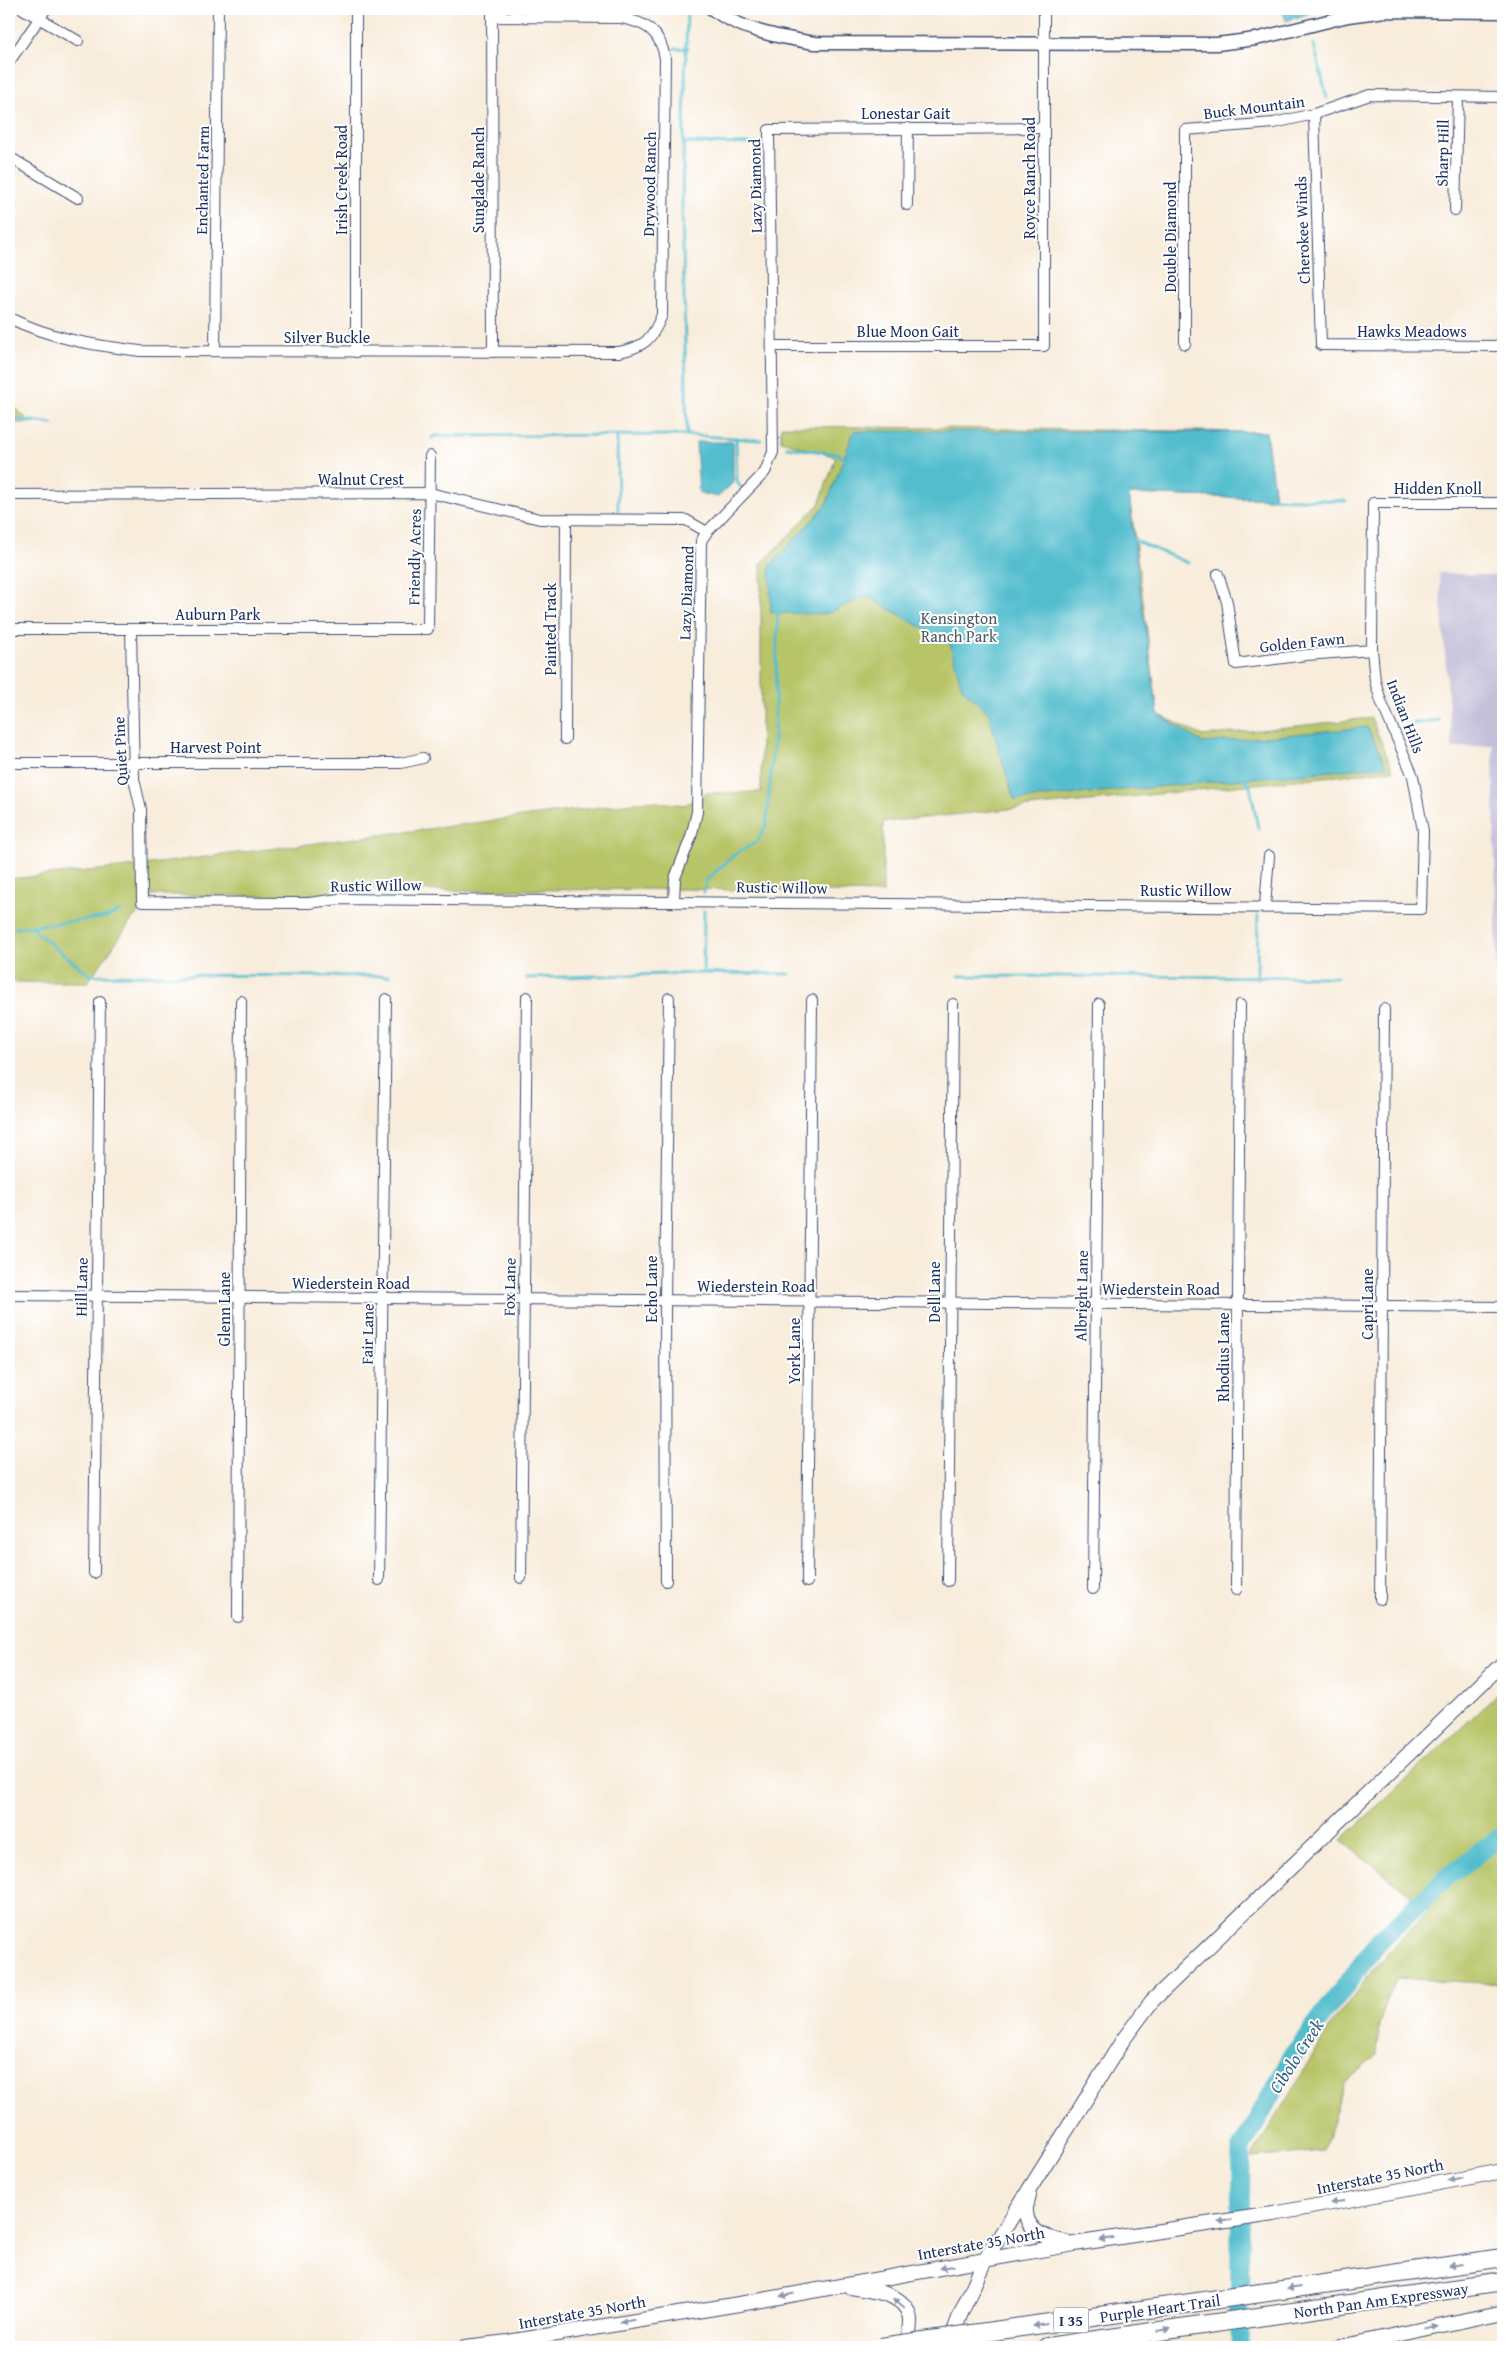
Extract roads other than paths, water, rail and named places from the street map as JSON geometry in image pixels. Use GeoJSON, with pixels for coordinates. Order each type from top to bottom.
{"type":"FeatureCollection","features":[{"type":"Feature","properties":{"kind":"highway","name":"North Pan Am Expressway"},"geometry":{"type":"LineString","coordinates":[[1261,2293],[1503,2258]]}},
{"type":"Feature","properties":{"kind":"highway","name":"North Pan Am Expressway"},"geometry":{"type":"LineString","coordinates":[[1259,2317],[1503,2282]]}},
{"type":"Feature","properties":{"kind":"highway","name":"Purple Heart Trail"},"geometry":{"type":"LineString","coordinates":[[880,2347],[1261,2293]]}},
{"type":"Feature","properties":{"kind":"highway","name":"Purple Heart Trail"},"geometry":{"type":"LineString","coordinates":[[1046,2347],[1259,2317]]}},
{"type":"Feature","properties":{"kind":"main road"},"geometry":{"type":"LineString","coordinates":[[948,2347],[985,2260],[1123,2040],[1152,2001],[1503,1663]]}},
{"type":"Feature","properties":{"kind":"main road","name":"Interstate 35 North"},"geometry":{"type":"LineString","coordinates":[[465,2347],[508,2342],[1074,2244],[1273,2214],[1503,2171]]}},
{"type":"Feature","properties":{"kind":"main road"},"geometry":{"type":"LineString","coordinates":[[1030,2187],[1026,2212],[1030,2224],[1039,2234],[1052,2240],[1074,2244]]}},
{"type":"Feature","properties":{"kind":"main road"},"geometry":{"type":"LineString","coordinates":[[840,2285],[880,2292],[894,2297],[906,2308],[910,2318],[907,2347]]}},
{"type":"Feature","properties":{"kind":"main road"},"geometry":{"type":"LineString","coordinates":[[1340,2347],[1503,2312]]}},
{"type":"Feature","properties":{"kind":"street"},"geometry":{"type":"LineString","coordinates":[[23,9],[78,40]]}},
{"type":"Feature","properties":{"kind":"street"},"geometry":{"type":"LineString","coordinates":[[9,62],[41,19],[46,9]]}},
{"type":"Feature","properties":{"kind":"street","name":"Enchanted Farm"},"geometry":{"type":"LineString","coordinates":[[215,352],[218,9]]}},
{"type":"Feature","properties":{"kind":"street","name":"Irish Creek Road"},"geometry":{"type":"LineString","coordinates":[[356,9],[356,352]]}},
{"type":"Feature","properties":{"kind":"street"},"geometry":{"type":"LineString","coordinates":[[712,9],[740,26],[776,37],[815,43],[1217,44],[1256,39],[1348,16],[1385,11],[1503,12]]}},
{"type":"Feature","properties":{"kind":"street","name":"Royce Ranch Road"},"geometry":{"type":"LineString","coordinates":[[1044,9],[1044,346]]}},
{"type":"Feature","properties":{"kind":"street","name":"Drywood Ranch"},"geometry":{"type":"LineString","coordinates":[[492,13],[636,20],[650,29],[660,40],[665,58],[662,314],[656,329],[648,341]]}},
{"type":"Feature","properties":{"kind":"street","name":"Sunglade Ranch"},"geometry":{"type":"LineString","coordinates":[[492,13],[493,352]]}},
{"type":"Feature","properties":{"kind":"street","name":"Buck Mountain"},"geometry":{"type":"LineString","coordinates":[[1185,130],[1274,123],[1314,114],[1370,95],[1503,98]]}},
{"type":"Feature","properties":{"kind":"street","name":"Sharp Hill"},"geometry":{"type":"LineString","coordinates":[[1456,210],[1458,98]]}},
{"type":"Feature","properties":{"kind":"street","name":"Cherokee Winds"},"geometry":{"type":"LineString","coordinates":[[1314,114],[1321,346]]}},
{"type":"Feature","properties":{"kind":"street"},"geometry":{"type":"LineString","coordinates":[[907,205],[908,128]]}},
{"type":"Feature","properties":{"kind":"street","name":"Lonestar Gait"},"geometry":{"type":"LineString","coordinates":[[769,130],[1044,128]]}},
{"type":"Feature","properties":{"kind":"street","name":"Lazy Diamond"},"geometry":{"type":"LineString","coordinates":[[674,900],[675,878],[691,837],[697,812],[701,542],[707,532],[765,472],[771,457],[774,437],[769,130]]}},
{"type":"Feature","properties":{"kind":"street","name":"Double Diamond"},"geometry":{"type":"LineString","coordinates":[[1185,130],[1185,344]]}},
{"type":"Feature","properties":{"kind":"street"},"geometry":{"type":"LineString","coordinates":[[9,157],[78,198]]}},
{"type":"Feature","properties":{"kind":"street","name":"Silver Buckle"},"geometry":{"type":"LineString","coordinates":[[9,318],[34,330],[86,345],[140,351],[619,352],[636,349],[648,341]]}},
{"type":"Feature","properties":{"kind":"street","name":"Blue Moon Gait"},"geometry":{"type":"LineString","coordinates":[[772,346],[1044,346]]}},
{"type":"Feature","properties":{"kind":"street","name":"Hawks Meadows"},"geometry":{"type":"LineString","coordinates":[[1321,346],[1503,346]]}},
{"type":"Feature","properties":{"kind":"street","name":"Friendly Acres"},"geometry":{"type":"LineString","coordinates":[[428,629],[430,456]]}},
{"type":"Feature","properties":{"kind":"street","name":"Walnut Crest"},"geometry":{"type":"LineString","coordinates":[[9,495],[430,493],[532,518],[686,520],[707,532]]}},
{"type":"Feature","properties":{"kind":"street","name":"Hidden Knoll"},"geometry":{"type":"LineString","coordinates":[[1372,502],[1503,503]]}},
{"type":"Feature","properties":{"kind":"street","name":"Indian Hills"},"geometry":{"type":"LineString","coordinates":[[1372,502],[1372,650],[1375,681],[1381,701],[1414,776],[1422,831],[1421,909]]}},
{"type":"Feature","properties":{"kind":"street","name":"Painted Track"},"geometry":{"type":"LineString","coordinates":[[565,739],[566,519]]}},
{"type":"Feature","properties":{"kind":"street","name":"Golden Fawn"},"geometry":{"type":"LineString","coordinates":[[1218,574],[1227,602],[1236,664],[1306,655],[1372,650]]}},
{"type":"Feature","properties":{"kind":"street","name":"Auburn Park"},"geometry":{"type":"LineString","coordinates":[[9,629],[428,629]]}},
{"type":"Feature","properties":{"kind":"street","name":"Quiet Pine"},"geometry":{"type":"LineString","coordinates":[[131,629],[133,762],[134,779],[141,809],[142,902]]}},
{"type":"Feature","properties":{"kind":"street","name":"Harvest Point"},"geometry":{"type":"LineString","coordinates":[[9,763],[401,763],[423,758]]}},
{"type":"Feature","properties":{"kind":"street"},"geometry":{"type":"LineString","coordinates":[[1266,906],[1269,856]]}},
{"type":"Feature","properties":{"kind":"street","name":"Rustic Willow"},"geometry":{"type":"LineString","coordinates":[[142,902],[309,903],[339,899],[674,900],[1421,909]]}},
{"type":"Feature","properties":{"kind":"street","name":"Fox Lane"},"geometry":{"type":"LineString","coordinates":[[521,1578],[527,997]]}},
{"type":"Feature","properties":{"kind":"street","name":"Echo Lane"},"geometry":{"type":"LineString","coordinates":[[666,1581],[665,1300],[669,998]]}},
{"type":"Feature","properties":{"kind":"street","name":"Fair Lane"},"geometry":{"type":"LineString","coordinates":[[378,1580],[386,999]]}},
{"type":"Feature","properties":{"kind":"street","name":"York Lane"},"geometry":{"type":"LineString","coordinates":[[807,1582],[812,1000]]}},
{"type":"Feature","properties":{"kind":"street","name":"Glenn Lane"},"geometry":{"type":"LineString","coordinates":[[238,1617],[241,1001]]}},
{"type":"Feature","properties":{"kind":"street","name":"Hill Lane"},"geometry":{"type":"LineString","coordinates":[[94,1573],[100,1002]]}},
{"type":"Feature","properties":{"kind":"street","name":"Dell Lane"},"geometry":{"type":"LineString","coordinates":[[948,1581],[953,1004]]}},
{"type":"Feature","properties":{"kind":"street","name":"Albright Lane"},"geometry":{"type":"LineString","coordinates":[[1093,1589],[1099,1004]]}},
{"type":"Feature","properties":{"kind":"street","name":"Rhodius Lane"},"geometry":{"type":"LineString","coordinates":[[1236,1590],[1240,1005]]}},
{"type":"Feature","properties":{"kind":"street","name":"Capri Lane"},"geometry":{"type":"LineString","coordinates":[[1380,1599],[1384,1009]]}},
{"type":"Feature","properties":{"kind":"street","name":"Wiederstein Road"},"geometry":{"type":"LineString","coordinates":[[9,1295],[1503,1307]]}},
{"type":"Feature","properties":{"kind":"water"},"geometry":{"type":"Polygon","coordinates":[[[1282,9],[1315,9],[1316,11],[1286,21],[1282,9]]]}},
{"type":"Feature","properties":{"kind":"water"},"geometry":{"type":"Polygon","coordinates":[[[854,431],[1266,432],[1275,499],[1129,494],[1138,576],[1158,714],[1203,743],[1367,727],[1387,766],[1014,800],[988,712],[962,688],[950,644],[867,596],[826,614],[771,613],[770,566],[826,505],[854,431]]]}},
{"type":"Feature","properties":{"kind":"water"},"geometry":{"type":"Polygon","coordinates":[[[696,442],[733,442],[733,483],[718,497],[699,493],[696,442]]]}},
{"type":"Feature","properties":{"kind":"waterway"},"geometry":{"type":"LineString","coordinates":[[687,9],[682,202],[687,435],[761,440]]}},
{"type":"Feature","properties":{"kind":"waterway"},"geometry":{"type":"LineString","coordinates":[[1314,45],[1327,98]]}},
{"type":"Feature","properties":{"kind":"waterway"},"geometry":{"type":"LineString","coordinates":[[672,49],[688,48]]}},
{"type":"Feature","properties":{"kind":"waterway"},"geometry":{"type":"LineString","coordinates":[[683,143],[757,144]]}},
{"type":"Feature","properties":{"kind":"waterway"},"geometry":{"type":"LineString","coordinates":[[9,418],[53,424]]}},
{"type":"Feature","properties":{"kind":"waterway"},"geometry":{"type":"LineString","coordinates":[[432,438],[434,436],[687,435]]}},
{"type":"Feature","properties":{"kind":"waterway"},"geometry":{"type":"LineString","coordinates":[[617,436],[618,511]]}},
{"type":"Feature","properties":{"kind":"waterway"},"geometry":{"type":"LineString","coordinates":[[736,438],[737,482],[740,486]]}},
{"type":"Feature","properties":{"kind":"waterway"},"geometry":{"type":"LineString","coordinates":[[787,447],[839,454],[844,460]]}},
{"type":"Feature","properties":{"kind":"waterway"},"geometry":{"type":"LineString","coordinates":[[1272,498],[1346,501]]}},
{"type":"Feature","properties":{"kind":"waterway"},"geometry":{"type":"LineString","coordinates":[[1131,539],[1188,563]]}},
{"type":"Feature","properties":{"kind":"waterway"},"geometry":{"type":"LineString","coordinates":[[704,892],[706,880],[738,852],[757,842],[766,826],[774,739],[778,609]]}},
{"type":"Feature","properties":{"kind":"waterway"},"geometry":{"type":"LineString","coordinates":[[1409,724],[1439,720]]}},
{"type":"Feature","properties":{"kind":"waterway"},"geometry":{"type":"LineString","coordinates":[[1243,777],[1250,786],[1258,828]]}},
{"type":"Feature","properties":{"kind":"waterway"},"geometry":{"type":"LineString","coordinates":[[9,929],[108,917],[120,911]]}},
{"type":"Feature","properties":{"kind":"waterway"},"geometry":{"type":"LineString","coordinates":[[703,973],[704,911]]}},
{"type":"Feature","properties":{"kind":"waterway"},"geometry":{"type":"LineString","coordinates":[[1257,978],[1258,916]]}},
{"type":"Feature","properties":{"kind":"waterway"},"geometry":{"type":"LineString","coordinates":[[33,926],[37,933],[90,975],[389,976]]}},
{"type":"Feature","properties":{"kind":"waterway"},"geometry":{"type":"LineString","coordinates":[[526,978],[703,973],[790,974]]}},
{"type":"Feature","properties":{"kind":"waterway"},"geometry":{"type":"LineString","coordinates":[[959,976],[1337,977]]}},
{"type":"Feature","properties":{"kind":"waterway","name":"Cibolo Creek"},"geometry":{"type":"LineString","coordinates":[[1239,2347],[1241,2149],[1293,2055],[1380,1940],[1448,1876],[1503,1835]]}},
{"type":"Feature","properties":{"kind":"park label","name":"Kensington Ranch Park"},"geometry":{"type":"Point","coordinates":[959,627]}}]}
